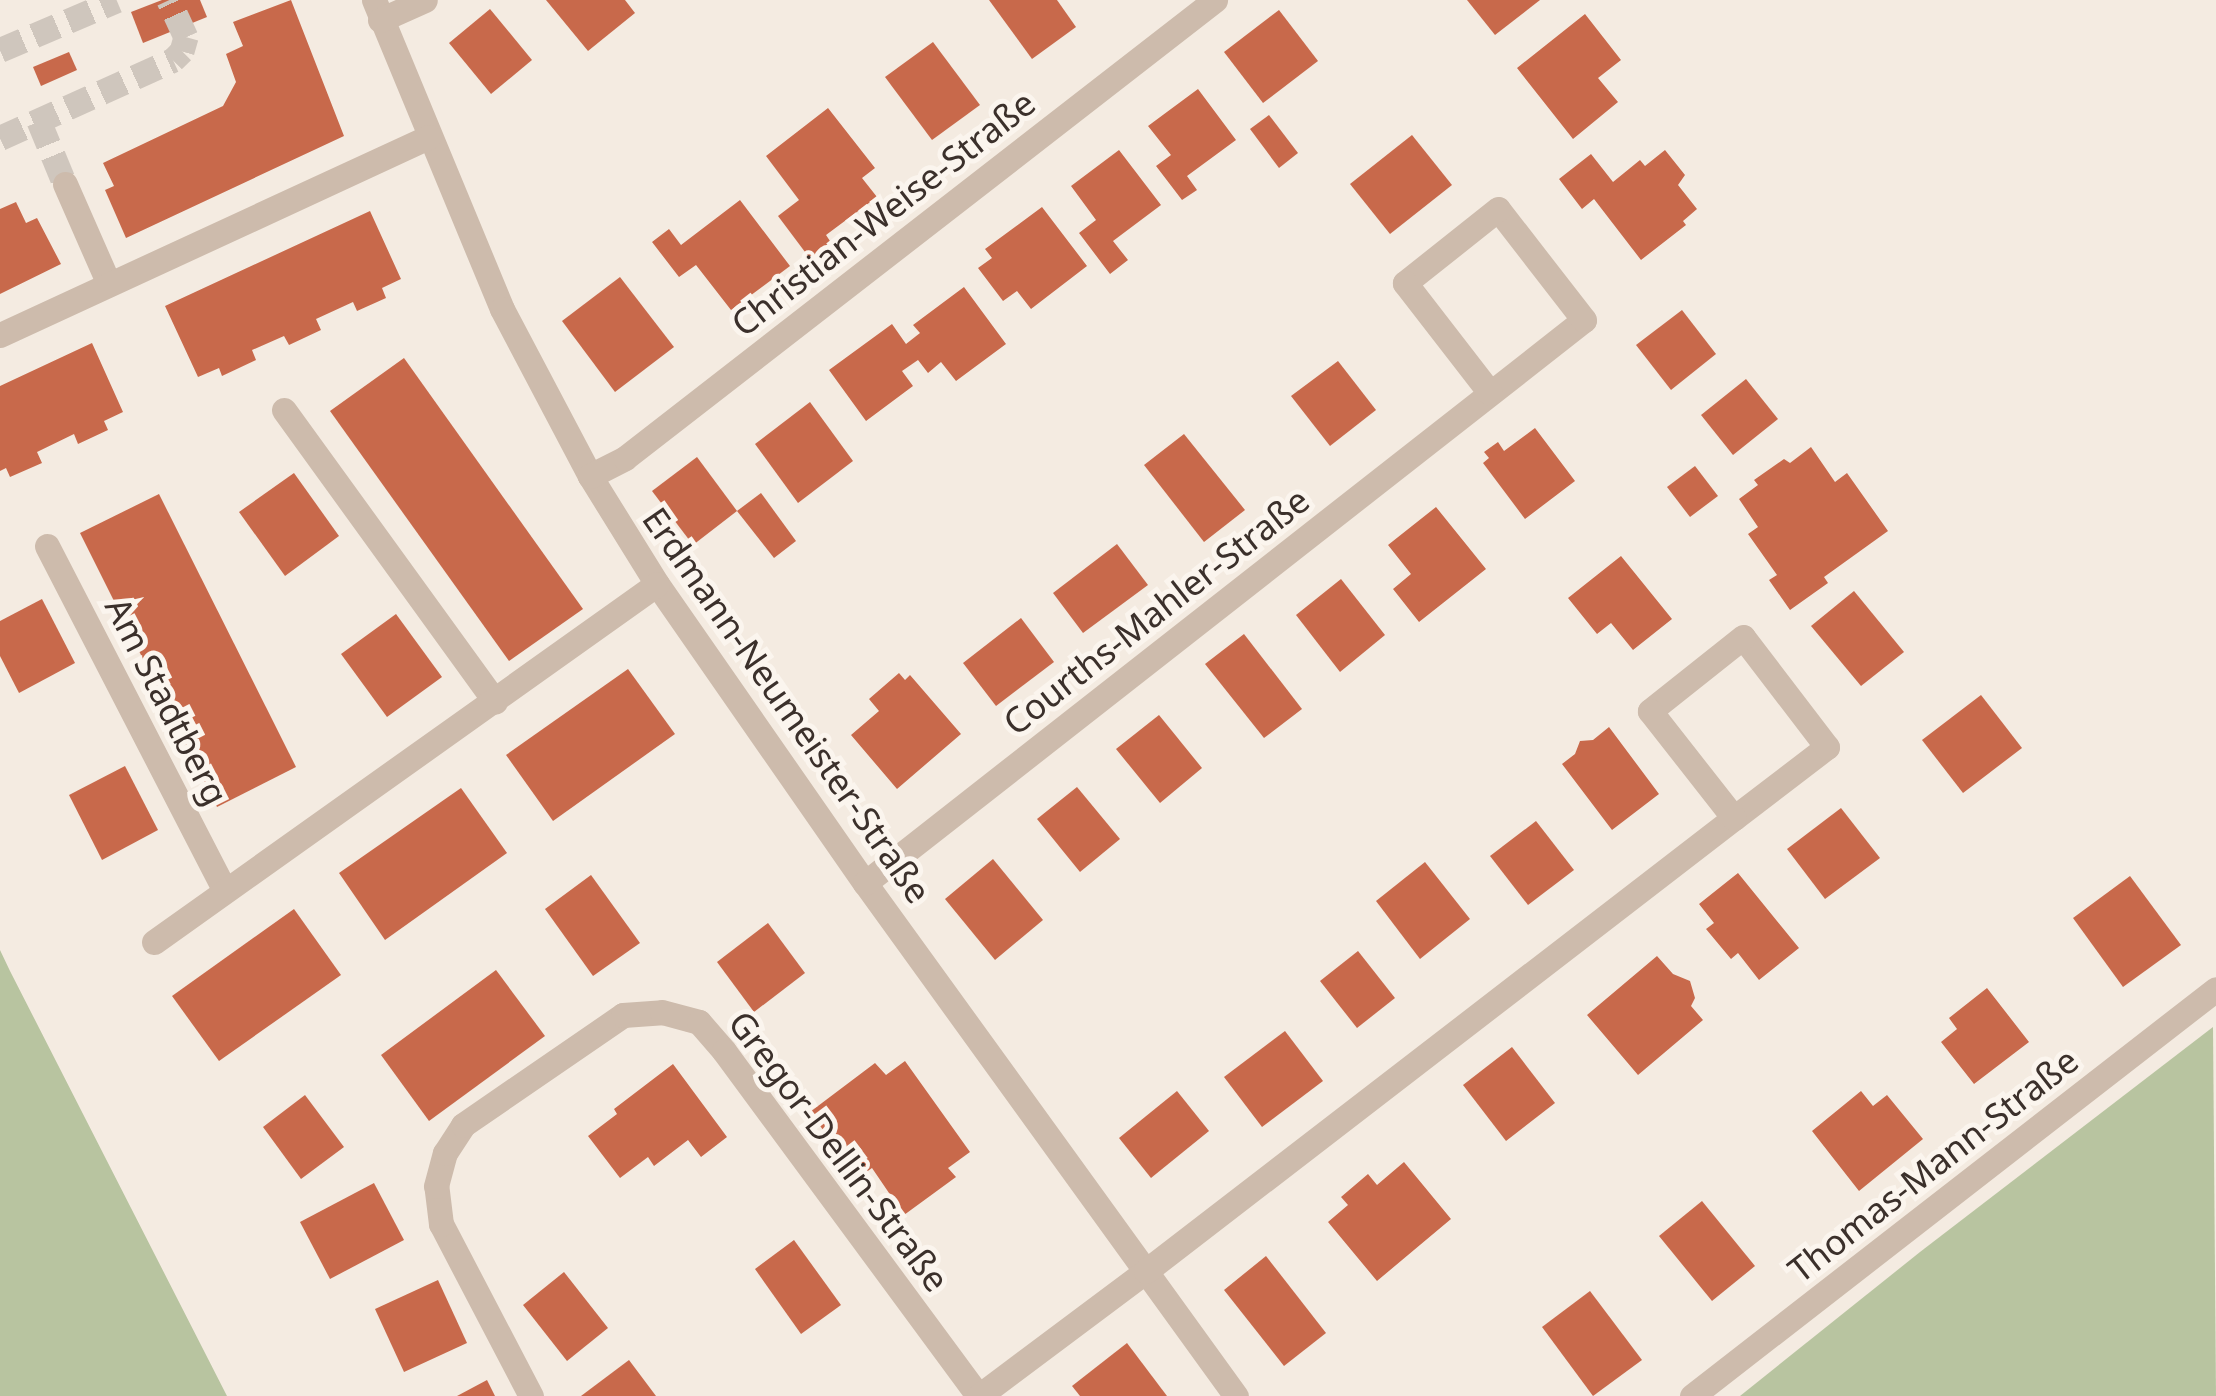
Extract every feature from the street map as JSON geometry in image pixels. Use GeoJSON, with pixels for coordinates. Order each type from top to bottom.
{"type":"FeatureCollection","features":[{"type":"Feature","properties":{"kind":"street"},"geometry":{"type":"LineString","coordinates":[[377,10],[425,0]]}},
{"type":"Feature","properties":{"kind":"street","name":"Christian-Weise-Straße"},"geometry":{"type":"LineString","coordinates":[[590,476],[625,458],[1215,0]]}},
{"type":"Feature","properties":{"kind":"street","name":"Erdmann-Neumeister-Straße"},"geometry":{"type":"LineString","coordinates":[[377,10],[502,309],[590,476],[656,584],[865,882],[1236,1396]]}},
{"type":"Feature","properties":{"kind":"street"},"geometry":{"type":"LineString","coordinates":[[0,335],[428,136]]}},
{"type":"Feature","properties":{"kind":"street"},"geometry":{"type":"LineString","coordinates":[[66,184],[109,284]]}},
{"type":"Feature","properties":{"kind":"street","name":"Courths-Mahler-Straße"},"geometry":{"type":"LineString","coordinates":[[865,882],[1490,394],[1584,320],[1498,209],[1405,283],[1490,394]]}},
{"type":"Feature","properties":{"kind":"street"},"geometry":{"type":"LineString","coordinates":[[284,410],[495,702]]}},
{"type":"Feature","properties":{"kind":"street","name":"Am Stadtberg"},"geometry":{"type":"LineString","coordinates":[[47,546],[224,889]]}},
{"type":"Feature","properties":{"kind":"street"},"geometry":{"type":"LineString","coordinates":[[154,942],[656,584]]}},
{"type":"Feature","properties":{"kind":"street","name":"Gregor-Dellin-Straße"},"geometry":{"type":"LineString","coordinates":[[531,1396],[441,1224],[436,1186],[445,1154],[463,1125],[623,1015],[662,1012],[699,1022],[979,1396],[1146,1271],[1734,818],[1826,747],[1742,637],[1650,711],[1734,818]]}},
{"type":"Feature","properties":{"kind":"street","name":"Thomas-Mann-Straße"},"geometry":{"type":"LineString","coordinates":[[1692,1396],[2216,990]]}},
{"type":"Feature","properties":{"kind":"green space"},"geometry":{"type":"Polygon","coordinates":[[[0,950],[10,971],[227,1396],[0,1396],[0,950]]]}},
{"type":"Feature","properties":{"kind":"green space"},"geometry":{"type":"Polygon","coordinates":[[[2213,1027],[2216,1396],[1740,1396],[1920,1252],[2213,1027]]]}},
{"type":"Feature","properties":{"kind":"building"},"geometry":{"type":"Polygon","coordinates":[[[162,0],[200,0],[207,17],[143,43],[131,12],[162,0]]]}},
{"type":"Feature","properties":{"kind":"building"},"geometry":{"type":"Polygon","coordinates":[[[291,0],[344,136],[126,238],[105,190],[114,186],[103,163],[223,106],[236,82],[226,54],[243,46],[233,22],[291,0]]]}},
{"type":"Feature","properties":{"kind":"building"},"geometry":{"type":"Polygon","coordinates":[[[546,0],[625,0],[635,13],[588,51],[546,0]]]}},
{"type":"Feature","properties":{"kind":"building"},"geometry":{"type":"Polygon","coordinates":[[[989,0],[1057,0],[1076,27],[1032,59],[989,0]]]}},
{"type":"Feature","properties":{"kind":"building"},"geometry":{"type":"Polygon","coordinates":[[[1467,0],[1540,0],[1495,35],[1467,0]]]}},
{"type":"Feature","properties":{"kind":"building"},"geometry":{"type":"Polygon","coordinates":[[[490,9],[532,60],[491,94],[449,43],[490,9]]]}},
{"type":"Feature","properties":{"kind":"building"},"geometry":{"type":"Polygon","coordinates":[[[1279,10],[1318,61],[1263,103],[1224,52],[1279,10]]]}},
{"type":"Feature","properties":{"kind":"building"},"geometry":{"type":"Polygon","coordinates":[[[1585,14],[1621,60],[1598,78],[1618,102],[1573,139],[1517,68],[1585,14]]]}},
{"type":"Feature","properties":{"kind":"building"},"geometry":{"type":"Polygon","coordinates":[[[933,42],[980,105],[932,140],[885,77],[933,42]]]}},
{"type":"Feature","properties":{"kind":"building"},"geometry":{"type":"Polygon","coordinates":[[[69,52],[77,70],[41,86],[33,67],[69,52]]]}},
{"type":"Feature","properties":{"kind":"building"},"geometry":{"type":"Polygon","coordinates":[[[1198,89],[1236,140],[1187,176],[1197,190],[1182,200],[1156,166],[1171,155],[1148,126],[1198,89]]]}},
{"type":"Feature","properties":{"kind":"building"},"geometry":{"type":"Polygon","coordinates":[[[828,108],[875,168],[862,178],[877,197],[826,235],[832,244],[811,260],[778,216],[799,200],[766,156],[828,108]]]}},
{"type":"Feature","properties":{"kind":"building"},"geometry":{"type":"Polygon","coordinates":[[[1269,115],[1298,153],[1279,168],[1250,129],[1269,115]]]}},
{"type":"Feature","properties":{"kind":"building"},"geometry":{"type":"Polygon","coordinates":[[[1412,135],[1452,185],[1390,234],[1350,184],[1412,135]]]}},
{"type":"Feature","properties":{"kind":"building"},"geometry":{"type":"Polygon","coordinates":[[[1119,150],[1161,205],[1113,241],[1128,260],[1110,274],[1079,233],[1096,220],[1071,186],[1119,150]]]}},
{"type":"Feature","properties":{"kind":"building"},"geometry":{"type":"Polygon","coordinates":[[[1665,150],[1685,175],[1678,185],[1697,209],[1683,221],[1686,225],[1641,260],[1594,199],[1582,209],[1559,179],[1591,154],[1613,182],[1640,160],[1645,166],[1665,150]]]}},
{"type":"Feature","properties":{"kind":"building"},"geometry":{"type":"Polygon","coordinates":[[[740,200],[790,266],[731,310],[696,265],[679,277],[652,242],[669,229],[681,245],[740,200]]]}},
{"type":"Feature","properties":{"kind":"building"},"geometry":{"type":"Polygon","coordinates":[[[16,202],[26,223],[37,218],[61,264],[0,294],[0,209],[16,202]]]}},
{"type":"Feature","properties":{"kind":"building"},"geometry":{"type":"Polygon","coordinates":[[[1042,207],[1087,266],[1031,309],[1017,291],[1003,301],[978,268],[992,258],[985,249],[1042,207]]]}},
{"type":"Feature","properties":{"kind":"building"},"geometry":{"type":"Polygon","coordinates":[[[370,211],[401,279],[382,288],[386,298],[357,311],[353,302],[316,319],[321,330],[289,345],[284,336],[252,350],[256,360],[222,376],[219,368],[198,377],[165,306],[370,211]]]}},
{"type":"Feature","properties":{"kind":"building"},"geometry":{"type":"Polygon","coordinates":[[[620,277],[674,347],[615,392],[562,321],[620,277]]]}},
{"type":"Feature","properties":{"kind":"building"},"geometry":{"type":"Polygon","coordinates":[[[964,287],[1006,344],[956,381],[941,362],[928,373],[918,360],[902,371],[913,386],[866,421],[829,370],[892,324],[906,344],[920,333],[913,325],[964,287]]]}},
{"type":"Feature","properties":{"kind":"building"},"geometry":{"type":"Polygon","coordinates":[[[1682,310],[1716,354],[1671,390],[1636,345],[1682,310]]]}},
{"type":"Feature","properties":{"kind":"building"},"geometry":{"type":"Polygon","coordinates":[[[92,343],[123,412],[104,421],[108,430],[78,444],[74,434],[37,452],[42,463],[10,477],[6,468],[0,471],[0,386],[92,343]]]}},
{"type":"Feature","properties":{"kind":"building"},"geometry":{"type":"Polygon","coordinates":[[[404,358],[583,609],[509,661],[330,411],[404,358]]]}},
{"type":"Feature","properties":{"kind":"building"},"geometry":{"type":"Polygon","coordinates":[[[1338,361],[1376,410],[1330,446],[1291,396],[1338,361]]]}},
{"type":"Feature","properties":{"kind":"building"},"geometry":{"type":"Polygon","coordinates":[[[1746,379],[1778,419],[1733,455],[1701,415],[1746,379]]]}},
{"type":"Feature","properties":{"kind":"building"},"geometry":{"type":"Polygon","coordinates":[[[810,402],[853,461],[798,503],[755,444],[810,402]]]}},
{"type":"Feature","properties":{"kind":"building"},"geometry":{"type":"Polygon","coordinates":[[[1535,428],[1575,481],[1525,519],[1483,463],[1489,458],[1484,452],[1498,442],[1504,451],[1535,428]]]}},
{"type":"Feature","properties":{"kind":"building"},"geometry":{"type":"Polygon","coordinates":[[[1184,434],[1245,510],[1204,542],[1144,465],[1184,434]]]}},
{"type":"Feature","properties":{"kind":"building"},"geometry":{"type":"Polygon","coordinates":[[[1811,447],[1835,482],[1847,473],[1888,531],[1824,577],[1828,583],[1790,610],[1769,580],[1777,575],[1748,534],[1758,527],[1739,499],[1758,485],[1754,480],[1784,459],[1790,463],[1811,447]]]}},
{"type":"Feature","properties":{"kind":"building"},"geometry":{"type":"Polygon","coordinates":[[[697,457],[737,511],[693,545],[652,491],[697,457]]]}},
{"type":"Feature","properties":{"kind":"building"},"geometry":{"type":"Polygon","coordinates":[[[1695,466],[1718,496],[1690,517],[1667,487],[1695,466]]]}},
{"type":"Feature","properties":{"kind":"building"},"geometry":{"type":"Polygon","coordinates":[[[294,473],[339,536],[285,576],[239,512],[294,473]]]}},
{"type":"Feature","properties":{"kind":"building"},"geometry":{"type":"Polygon","coordinates":[[[761,493],[796,541],[774,558],[737,511],[761,493]]]}},
{"type":"Feature","properties":{"kind":"building"},"geometry":{"type":"Polygon","coordinates":[[[159,494],[296,767],[217,807],[80,533],[159,494]]]}},
{"type":"Feature","properties":{"kind":"building"},"geometry":{"type":"Polygon","coordinates":[[[1436,507],[1486,569],[1419,622],[1393,589],[1411,574],[1388,545],[1436,507]]]}},
{"type":"Feature","properties":{"kind":"building"},"geometry":{"type":"Polygon","coordinates":[[[1117,544],[1148,585],[1083,633],[1053,593],[1117,544]]]}},
{"type":"Feature","properties":{"kind":"building"},"geometry":{"type":"Polygon","coordinates":[[[1621,556],[1672,619],[1633,650],[1611,623],[1597,634],[1568,598],[1621,556]]]}},
{"type":"Feature","properties":{"kind":"building"},"geometry":{"type":"Polygon","coordinates":[[[1341,579],[1385,635],[1340,672],[1296,615],[1341,579]]]}},
{"type":"Feature","properties":{"kind":"building"},"geometry":{"type":"Polygon","coordinates":[[[1854,591],[1904,652],[1861,686],[1811,626],[1854,591]]]}},
{"type":"Feature","properties":{"kind":"building"},"geometry":{"type":"Polygon","coordinates":[[[42,599],[75,663],[19,693],[0,656],[0,621],[42,599]]]}},
{"type":"Feature","properties":{"kind":"building"},"geometry":{"type":"Polygon","coordinates":[[[396,614],[442,677],[387,717],[341,654],[396,614]]]}},
{"type":"Feature","properties":{"kind":"building"},"geometry":{"type":"Polygon","coordinates":[[[1021,618],[1054,662],[996,706],[963,663],[1021,618]]]}},
{"type":"Feature","properties":{"kind":"building"},"geometry":{"type":"Polygon","coordinates":[[[1244,634],[1302,709],[1264,738],[1205,664],[1244,634]]]}},
{"type":"Feature","properties":{"kind":"building"},"geometry":{"type":"Polygon","coordinates":[[[628,669],[675,734],[553,821],[506,755],[628,669]]]}},
{"type":"Feature","properties":{"kind":"building"},"geometry":{"type":"Polygon","coordinates":[[[899,673],[905,680],[910,675],[961,734],[897,789],[851,735],[879,711],[869,699],[899,673]]]}},
{"type":"Feature","properties":{"kind":"building"},"geometry":{"type":"Polygon","coordinates":[[[1981,695],[2022,748],[1963,793],[1922,740],[1981,695]]]}},
{"type":"Feature","properties":{"kind":"building"},"geometry":{"type":"Polygon","coordinates":[[[1159,715],[1202,768],[1160,803],[1116,749],[1159,715]]]}},
{"type":"Feature","properties":{"kind":"building"},"geometry":{"type":"Polygon","coordinates":[[[1609,727],[1659,794],[1612,830],[1562,764],[1575,754],[1580,741],[1593,740],[1609,727]]]}},
{"type":"Feature","properties":{"kind":"building"},"geometry":{"type":"Polygon","coordinates":[[[125,766],[158,830],[102,860],[69,795],[125,766]]]}},
{"type":"Feature","properties":{"kind":"building"},"geometry":{"type":"Polygon","coordinates":[[[1077,787],[1120,839],[1080,872],[1037,819],[1077,787]]]}},
{"type":"Feature","properties":{"kind":"building"},"geometry":{"type":"Polygon","coordinates":[[[461,788],[507,853],[385,940],[339,873],[461,788]]]}},
{"type":"Feature","properties":{"kind":"building"},"geometry":{"type":"Polygon","coordinates":[[[1841,808],[1880,858],[1825,899],[1787,849],[1841,808]]]}},
{"type":"Feature","properties":{"kind":"building"},"geometry":{"type":"Polygon","coordinates":[[[1536,821],[1574,870],[1528,905],[1490,856],[1536,821]]]}},
{"type":"Feature","properties":{"kind":"building"},"geometry":{"type":"Polygon","coordinates":[[[993,859],[1043,920],[995,960],[945,899],[993,859]]]}},
{"type":"Feature","properties":{"kind":"building"},"geometry":{"type":"Polygon","coordinates":[[[1425,862],[1470,919],[1420,959],[1376,901],[1425,862]]]}},
{"type":"Feature","properties":{"kind":"building"},"geometry":{"type":"Polygon","coordinates":[[[1738,873],[1799,948],[1759,980],[1738,953],[1731,959],[1706,929],[1714,923],[1699,904],[1738,873]]]}},
{"type":"Feature","properties":{"kind":"building"},"geometry":{"type":"Polygon","coordinates":[[[591,875],[640,943],[593,976],[545,909],[591,875]]]}},
{"type":"Feature","properties":{"kind":"building"},"geometry":{"type":"Polygon","coordinates":[[[2130,876],[2181,945],[2123,987],[2073,918],[2130,876]]]}},
{"type":"Feature","properties":{"kind":"building"},"geometry":{"type":"Polygon","coordinates":[[[294,909],[341,975],[219,1061],[172,996],[294,909]]]}},
{"type":"Feature","properties":{"kind":"building"},"geometry":{"type":"Polygon","coordinates":[[[768,923],[805,973],[754,1012],[717,962],[768,923]]]}},
{"type":"Feature","properties":{"kind":"building"},"geometry":{"type":"Polygon","coordinates":[[[1358,951],[1395,998],[1357,1028],[1320,981],[1358,951]]]}},
{"type":"Feature","properties":{"kind":"building"},"geometry":{"type":"Polygon","coordinates":[[[1657,956],[1673,974],[1690,981],[1695,998],[1691,1006],[1703,1020],[1638,1075],[1587,1015],[1657,956]]]}},
{"type":"Feature","properties":{"kind":"building"},"geometry":{"type":"Polygon","coordinates":[[[496,970],[545,1036],[429,1121],[381,1055],[496,970]]]}},
{"type":"Feature","properties":{"kind":"building"},"geometry":{"type":"Polygon","coordinates":[[[1987,988],[2029,1042],[1974,1084],[1941,1042],[1957,1029],[1949,1018],[1987,988]]]}},
{"type":"Feature","properties":{"kind":"building"},"geometry":{"type":"Polygon","coordinates":[[[1285,1031],[1323,1081],[1262,1127],[1224,1077],[1285,1031]]]}},
{"type":"Feature","properties":{"kind":"building"},"geometry":{"type":"Polygon","coordinates":[[[1512,1047],[1555,1103],[1506,1141],[1463,1085],[1512,1047]]]}},
{"type":"Feature","properties":{"kind":"building"},"geometry":{"type":"Polygon","coordinates":[[[905,1061],[970,1152],[948,1168],[956,1177],[904,1215],[872,1168],[858,1178],[810,1112],[875,1063],[886,1075],[905,1061]]]}},
{"type":"Feature","properties":{"kind":"building"},"geometry":{"type":"Polygon","coordinates":[[[673,1064],[727,1137],[701,1157],[688,1140],[654,1166],[648,1157],[620,1178],[588,1136],[617,1114],[614,1109],[673,1064]]]}},
{"type":"Feature","properties":{"kind":"building"},"geometry":{"type":"Polygon","coordinates":[[[1177,1091],[1209,1131],[1151,1178],[1119,1138],[1177,1091]]]}},
{"type":"Feature","properties":{"kind":"building"},"geometry":{"type":"Polygon","coordinates":[[[1861,1091],[1873,1106],[1887,1095],[1923,1139],[1859,1191],[1812,1131],[1861,1091]]]}},
{"type":"Feature","properties":{"kind":"building"},"geometry":{"type":"Polygon","coordinates":[[[305,1095],[344,1147],[301,1179],[263,1127],[305,1095]]]}},
{"type":"Feature","properties":{"kind":"building"},"geometry":{"type":"Polygon","coordinates":[[[1404,1162],[1451,1219],[1377,1281],[1328,1222],[1348,1205],[1341,1197],[1368,1174],[1377,1185],[1404,1162]]]}},
{"type":"Feature","properties":{"kind":"building"},"geometry":{"type":"Polygon","coordinates":[[[374,1183],[404,1240],[330,1279],[300,1222],[374,1183]]]}},
{"type":"Feature","properties":{"kind":"building"},"geometry":{"type":"Polygon","coordinates":[[[1702,1201],[1755,1266],[1712,1301],[1659,1236],[1702,1201]]]}},
{"type":"Feature","properties":{"kind":"building"},"geometry":{"type":"Polygon","coordinates":[[[794,1240],[841,1305],[801,1334],[755,1269],[794,1240]]]}},
{"type":"Feature","properties":{"kind":"building"},"geometry":{"type":"Polygon","coordinates":[[[1266,1256],[1326,1333],[1284,1366],[1224,1290],[1266,1256]]]}},
{"type":"Feature","properties":{"kind":"building"},"geometry":{"type":"Polygon","coordinates":[[[564,1272],[608,1328],[567,1361],[523,1305],[564,1272]]]}},
{"type":"Feature","properties":{"kind":"building"},"geometry":{"type":"Polygon","coordinates":[[[438,1280],[467,1343],[404,1372],[375,1309],[438,1280]]]}},
{"type":"Feature","properties":{"kind":"building"},"geometry":{"type":"Polygon","coordinates":[[[1590,1291],[1642,1360],[1593,1396],[1542,1327],[1590,1291]]]}},
{"type":"Feature","properties":{"kind":"building"},"geometry":{"type":"Polygon","coordinates":[[[1127,1343],[1167,1396],[1080,1396],[1072,1386],[1127,1343]]]}},
{"type":"Feature","properties":{"kind":"building"},"geometry":{"type":"Polygon","coordinates":[[[629,1360],[656,1396],[581,1396],[629,1360]]]}},
{"type":"Feature","properties":{"kind":"building"},"geometry":{"type":"Polygon","coordinates":[[[487,1380],[495,1396],[457,1396],[487,1380]]]}},
{"type":"Feature","properties":{"kind":"tunnel"},"geometry":{"type":"LineString","coordinates":[[0,50],[117,0]]}},
{"type":"Feature","properties":{"kind":"tunnel"},"geometry":{"type":"LineString","coordinates":[[0,138],[173,60],[182,51],[186,37],[169,0]]}},
{"type":"Feature","properties":{"kind":"tunnel"},"geometry":{"type":"LineString","coordinates":[[39,121],[65,184]]}}]}
